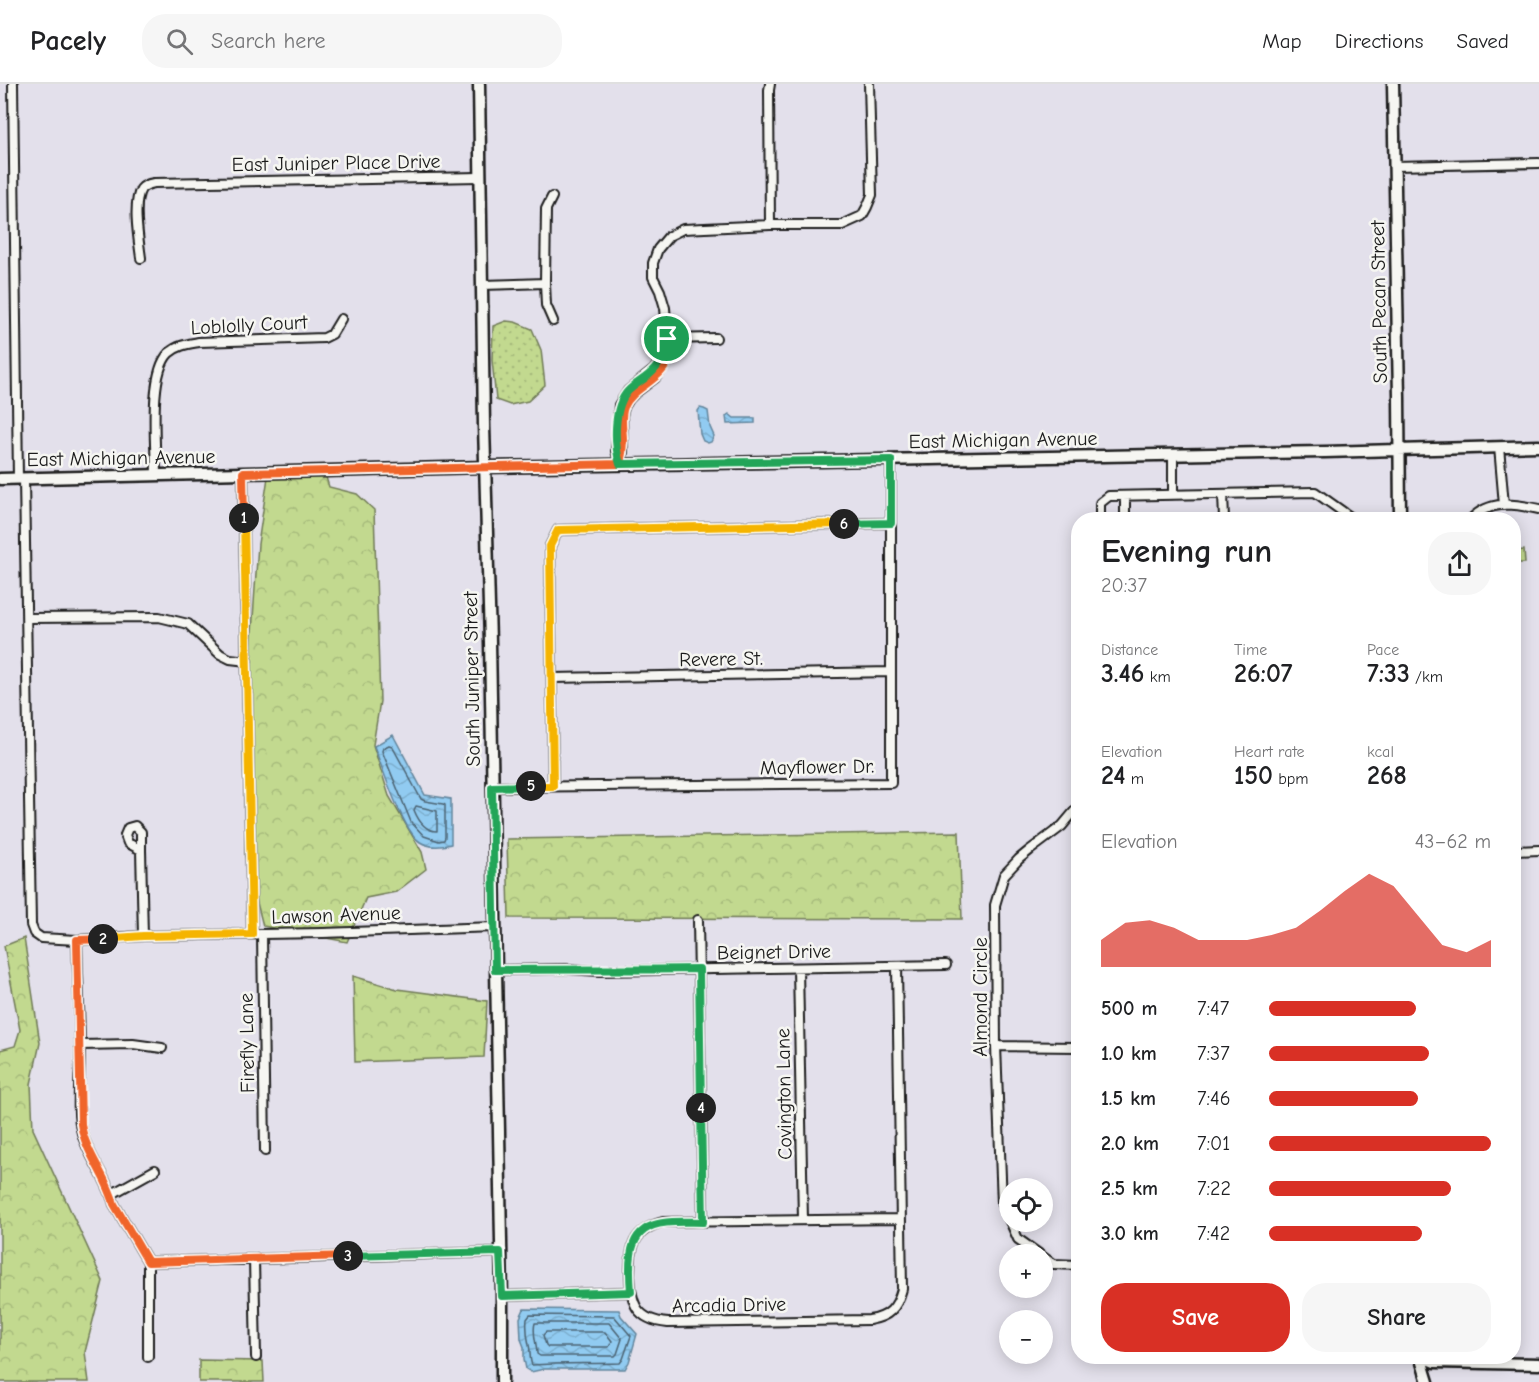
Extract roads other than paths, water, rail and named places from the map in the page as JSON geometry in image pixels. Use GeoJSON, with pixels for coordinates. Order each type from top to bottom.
{"type":"FeatureCollection","features":[{"type":"Feature","properties":{"kind":"street"},"geometry":{"type":"LineString","coordinates":[[13,84],[21,478],[27,618],[159,617],[188,624],[220,654],[230,659],[247,661]]}},
{"type":"Feature","properties":{"kind":"street","name":"South Juniper Street"},"geometry":{"type":"LineString","coordinates":[[479,84],[502,1382]]}},
{"type":"Feature","properties":{"kind":"street"},"geometry":{"type":"LineString","coordinates":[[770,84],[770,225]]}},
{"type":"Feature","properties":{"kind":"street"},"geometry":{"type":"LineString","coordinates":[[620,464],[623,452],[624,407],[635,393],[655,378],[669,354],[665,308],[653,277],[653,263],[658,249],[669,236],[683,229],[770,225],[842,225],[862,216],[872,195],[869,84]]}},
{"type":"Feature","properties":{"kind":"street","name":"South Pecan Street"},"geometry":{"type":"LineString","coordinates":[[1393,84],[1400,512]]}},
{"type":"Feature","properties":{"kind":"street"},"geometry":{"type":"LineString","coordinates":[[1394,166],[1539,163]]}},
{"type":"Feature","properties":{"kind":"street","name":"East Juniper Place Drive"},"geometry":{"type":"LineString","coordinates":[[141,258],[136,210],[140,190],[154,183],[480,177]]}},
{"type":"Feature","properties":{"kind":"street"},"geometry":{"type":"LineString","coordinates":[[552,197],[546,209],[545,283],[546,305],[553,321]]}},
{"type":"Feature","properties":{"kind":"street"},"geometry":{"type":"LineString","coordinates":[[482,285],[545,283]]}},
{"type":"Feature","properties":{"kind":"street","name":"Loblolly Court"},"geometry":{"type":"LineString","coordinates":[[156,476],[157,376],[163,361],[170,352],[181,345],[199,342],[324,338],[332,334],[341,319]]}},
{"type":"Feature","properties":{"kind":"street"},"geometry":{"type":"LineString","coordinates":[[667,339],[716,338]]}},
{"type":"Feature","properties":{"kind":"street","name":"East Michigan Avenue"},"geometry":{"type":"LineString","coordinates":[[0,479],[485,466],[1399,451],[1539,446]]}},
{"type":"Feature","properties":{"kind":"street"},"geometry":{"type":"LineString","coordinates":[[1499,447],[1504,505]]}},
{"type":"Feature","properties":{"kind":"street"},"geometry":{"type":"LineString","coordinates":[[1173,455],[1173,494]]}},
{"type":"Feature","properties":{"kind":"street","name":"Mayflower Dr."},"geometry":{"type":"LineString","coordinates":[[492,787],[891,783],[891,460]]}},
{"type":"Feature","properties":{"kind":"street"},"geometry":{"type":"LineString","coordinates":[[243,473],[252,934]]}},
{"type":"Feature","properties":{"kind":"street"},"geometry":{"type":"LineString","coordinates":[[1100,512],[1100,503],[1109,496],[1315,492],[1343,512]]}},
{"type":"Feature","properties":{"kind":"street"},"geometry":{"type":"LineString","coordinates":[[1223,494],[1224,512]]}},
{"type":"Feature","properties":{"kind":"street"},"geometry":{"type":"LineString","coordinates":[[1125,496],[1125,512]]}},
{"type":"Feature","properties":{"kind":"street"},"geometry":{"type":"LineString","coordinates":[[1478,512],[1496,504],[1539,509]]}},
{"type":"Feature","properties":{"kind":"street"},"geometry":{"type":"LineString","coordinates":[[553,786],[550,546],[558,530],[891,523]]}},
{"type":"Feature","properties":{"kind":"street","name":"Lawson Avenue"},"geometry":{"type":"LineString","coordinates":[[27,618],[31,925],[34,933],[41,938],[77,940],[143,936],[495,927]]}},
{"type":"Feature","properties":{"kind":"street","name":"Revere St."},"geometry":{"type":"LineString","coordinates":[[552,678],[891,672]]}},
{"type":"Feature","properties":{"kind":"street","name":"Almond Circle"},"geometry":{"type":"LineString","coordinates":[[1001,1178],[996,1046],[995,905],[1004,876],[1030,850],[1062,826],[1071,815]]}},
{"type":"Feature","properties":{"kind":"street"},"geometry":{"type":"LineString","coordinates":[[141,850],[143,936]]}},
{"type":"Feature","properties":{"kind":"street"},"geometry":{"type":"LineString","coordinates":[[1521,851],[1539,850]]}},
{"type":"Feature","properties":{"kind":"street"},"geometry":{"type":"LineString","coordinates":[[698,920],[703,1222]]}},
{"type":"Feature","properties":{"kind":"street","name":"Firefly Lane"},"geometry":{"type":"LineString","coordinates":[[262,934],[265,1151]]}},
{"type":"Feature","properties":{"kind":"street"},"geometry":{"type":"LineString","coordinates":[[77,940],[82,1133],[112,1194],[114,1204],[148,1262],[148,1358]]}},
{"type":"Feature","properties":{"kind":"street","name":"Beignet Drive"},"geometry":{"type":"LineString","coordinates":[[495,970],[946,965]]}},
{"type":"Feature","properties":{"kind":"street","name":"Arcadia Drive"},"geometry":{"type":"LineString","coordinates":[[897,966],[902,1289],[894,1308],[887,1314],[869,1320],[668,1323],[646,1317],[633,1302],[630,1257],[635,1240],[648,1227],[663,1222],[900,1219]]}},
{"type":"Feature","properties":{"kind":"street","name":"Covington Lane"},"geometry":{"type":"LineString","coordinates":[[798,968],[803,1220]]}},
{"type":"Feature","properties":{"kind":"street"},"geometry":{"type":"LineString","coordinates":[[80,1045],[133,1044],[162,1048]]}},
{"type":"Feature","properties":{"kind":"street"},"geometry":{"type":"LineString","coordinates":[[996,1046],[1071,1047]]}},
{"type":"Feature","properties":{"kind":"street"},"geometry":{"type":"LineString","coordinates":[[112,1194],[155,1170]]}},
{"type":"Feature","properties":{"kind":"street","name":"Almond Circle"},"geometry":{"type":"LineString","coordinates":[[1015,1232],[1018,1239],[1025,1244]]}},
{"type":"Feature","properties":{"kind":"street"},"geometry":{"type":"LineString","coordinates":[[148,1262],[500,1252]]}},
{"type":"Feature","properties":{"kind":"street"},"geometry":{"type":"LineString","coordinates":[[254,1259],[256,1357]]}},
{"type":"Feature","properties":{"kind":"street","name":"Almond Circle"},"geometry":{"type":"LineString","coordinates":[[1053,1264],[1071,1265]]}},
{"type":"Feature","properties":{"kind":"street"},"geometry":{"type":"LineString","coordinates":[[502,1296],[631,1292]]}},
{"type":"Feature","properties":{"kind":"street"},"geometry":{"type":"LineString","coordinates":[[1422,1364],[1428,1382]]}},
{"type":"Feature","properties":{"kind":"street"},"geometry":{"type":"LineString","coordinates":[[1521,1364],[1539,1364]]}},
{"type":"Feature","properties":{"kind":"water"},"geometry":{"type":"Polygon","coordinates":[[[700,408],[708,411],[714,436],[708,443],[703,441],[700,434],[698,411],[700,408]]]}},
{"type":"Feature","properties":{"kind":"water"},"geometry":{"type":"Polygon","coordinates":[[[729,414],[734,418],[755,418],[755,423],[727,424],[726,416],[729,414]]]}},
{"type":"Feature","properties":{"kind":"water"},"geometry":{"type":"Polygon","coordinates":[[[393,735],[425,795],[451,799],[451,844],[436,846],[424,844],[413,836],[407,825],[374,746],[393,735]]]}},
{"type":"Feature","properties":{"kind":"water"},"geometry":{"type":"Polygon","coordinates":[[[524,1309],[619,1310],[621,1316],[637,1334],[629,1362],[625,1369],[544,1369],[531,1372],[526,1369],[521,1339],[520,1318],[524,1309]]]}}]}
